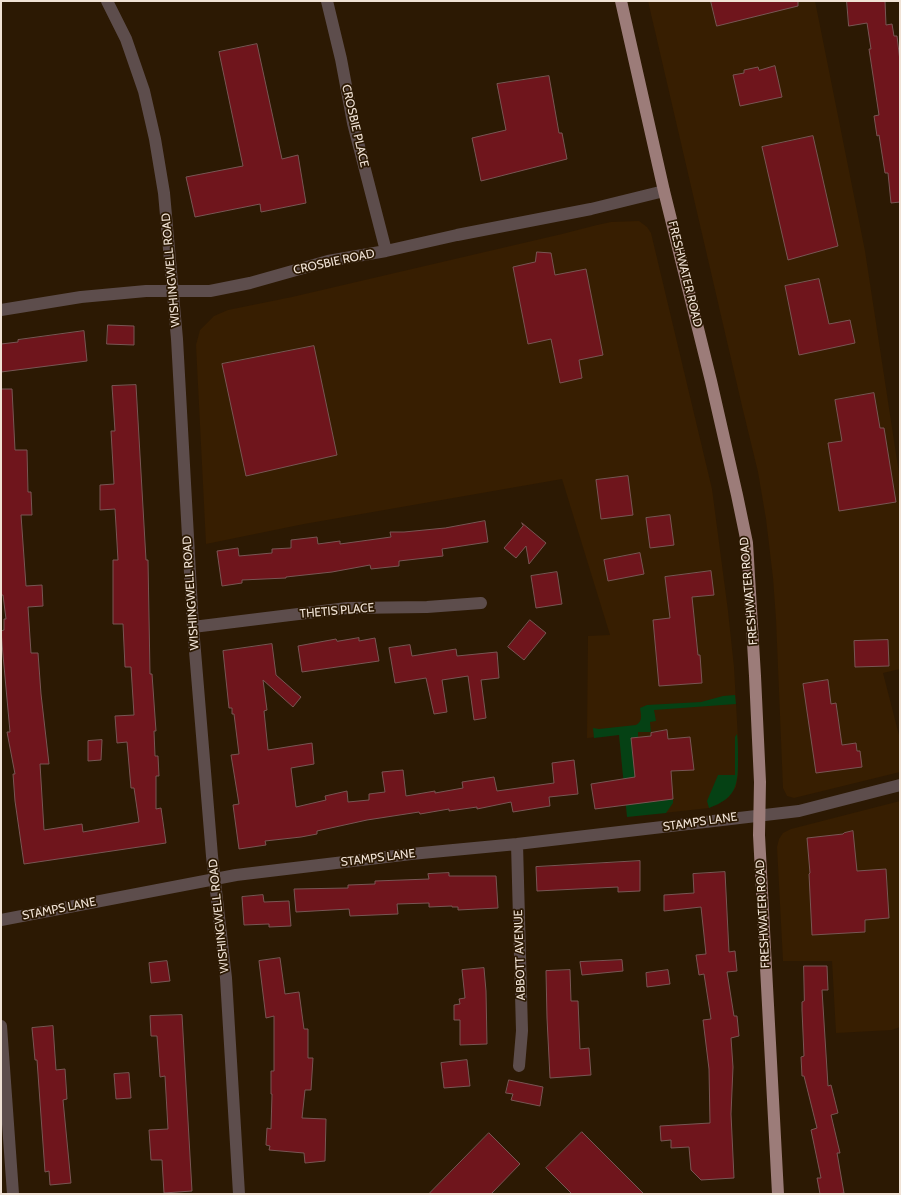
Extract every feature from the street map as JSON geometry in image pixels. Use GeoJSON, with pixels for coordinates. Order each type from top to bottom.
{"type":"FeatureCollection","features":[{"type":"Feature","properties":{"kind":"main road","name":"FRESHWATER ROAD"},"geometry":{"type":"LineString","coordinates":[[621,1],[664,191],[711,382],[747,543],[755,676],[760,782],[759,815],[778,1194]]}},
{"type":"Feature","properties":{"kind":"street","name":"WISHINGWELL ROAD"},"geometry":{"type":"LineString","coordinates":[[107,1],[126,39],[142,84],[156,139],[164,193],[177,340],[193,626],[226,978],[239,1194]]}},
{"type":"Feature","properties":{"kind":"street","name":"CROSBIE PLACE"},"geometry":{"type":"LineString","coordinates":[[327,1],[341,59],[353,123],[386,251]]}},
{"type":"Feature","properties":{"kind":"street","name":"CROSBIE ROAD"},"geometry":{"type":"LineString","coordinates":[[1,310],[81,297],[146,291],[210,291],[250,283],[328,261],[386,251],[583,210],[664,191]]}},
{"type":"Feature","properties":{"kind":"street","name":"THETIS PLACE"},"geometry":{"type":"LineString","coordinates":[[193,626],[347,608],[427,607],[481,603]]}},
{"type":"Feature","properties":{"kind":"street","name":"STAMPS LANE"},"geometry":{"type":"LineString","coordinates":[[1,920],[216,878],[411,854],[517,844],[799,811],[835,803],[900,785]]}},
{"type":"Feature","properties":{"kind":"street","name":"ABBOTT AVENUE"},"geometry":{"type":"LineString","coordinates":[[517,844],[522,1031],[519,1066]]}},
{"type":"Feature","properties":{"kind":"street"},"geometry":{"type":"LineString","coordinates":[[1,1026],[13,1194]]}},
{"type":"Feature","properties":{"kind":"shaded area"},"geometry":{"type":"Polygon","coordinates":[[[648,1],[815,1],[865,251],[900,480],[900,669],[883,673],[900,739],[900,772],[794,798],[787,796],[783,788],[773,578],[766,519],[758,472],[648,1]]]}},
{"type":"Feature","properties":{"kind":"shaded area"},"geometry":{"type":"Polygon","coordinates":[[[639,221],[647,227],[651,233],[712,489],[734,667],[738,739],[738,775],[736,787],[729,797],[709,808],[627,817],[619,735],[587,738],[588,636],[610,635],[562,479],[304,524],[206,544],[196,345],[200,330],[214,316],[228,310],[292,297],[597,225],[611,222],[639,221]]]}},
{"type":"Feature","properties":{"kind":"shaded area"},"geometry":{"type":"Polygon","coordinates":[[[900,801],[900,1027],[892,1030],[836,1033],[832,961],[783,961],[777,847],[779,839],[783,833],[791,829],[900,801]]]}},
{"type":"Feature","properties":{"kind":"green space"},"geometry":{"type":"Polygon","coordinates":[[[735,695],[736,704],[654,710],[656,721],[650,722],[651,732],[638,732],[638,737],[631,738],[633,758],[642,803],[673,799],[673,803],[666,813],[627,817],[619,735],[594,738],[593,728],[599,729],[636,725],[641,720],[640,708],[647,705],[701,702],[723,696],[735,695]]]}},
{"type":"Feature","properties":{"kind":"green space"},"geometry":{"type":"Polygon","coordinates":[[[737,734],[738,768],[734,790],[725,800],[709,808],[707,801],[718,775],[735,775],[735,737],[737,734]]]}},
{"type":"Feature","properties":{"kind":"building"},"geometry":{"type":"Polygon","coordinates":[[[711,1],[798,1],[798,6],[717,26],[711,1]]]}},
{"type":"Feature","properties":{"kind":"building"},"geometry":{"type":"Polygon","coordinates":[[[847,1],[885,1],[886,25],[892,24],[894,36],[897,36],[900,61],[900,202],[891,203],[888,173],[885,173],[879,135],[877,136],[874,116],[879,115],[869,49],[871,49],[867,23],[849,26],[847,1]]]}},
{"type":"Feature","properties":{"kind":"building"},"geometry":{"type":"Polygon","coordinates":[[[257,44],[282,159],[298,155],[306,203],[261,212],[260,204],[195,217],[186,177],[243,166],[219,52],[257,44]]]}},
{"type":"Feature","properties":{"kind":"building"},"geometry":{"type":"Polygon","coordinates":[[[775,66],[782,97],[740,106],[733,75],[744,73],[744,70],[758,67],[759,70],[775,66]]]}},
{"type":"Feature","properties":{"kind":"building"},"geometry":{"type":"Polygon","coordinates":[[[549,76],[559,133],[562,133],[567,159],[481,181],[472,138],[506,130],[497,84],[549,76]]]}},
{"type":"Feature","properties":{"kind":"building"},"geometry":{"type":"Polygon","coordinates":[[[813,136],[838,246],[788,260],[762,147],[813,136]]]}},
{"type":"Feature","properties":{"kind":"building"},"geometry":{"type":"Polygon","coordinates":[[[537,252],[551,253],[555,275],[586,269],[603,355],[579,360],[582,378],[560,383],[551,339],[528,344],[513,267],[535,262],[537,252]]]}},
{"type":"Feature","properties":{"kind":"building"},"geometry":{"type":"Polygon","coordinates":[[[819,279],[829,324],[850,320],[855,343],[799,355],[785,286],[819,279]]]}},
{"type":"Feature","properties":{"kind":"building"},"geometry":{"type":"Polygon","coordinates":[[[108,325],[134,326],[134,345],[107,344],[108,325]]]}},
{"type":"Feature","properties":{"kind":"building"},"geometry":{"type":"Polygon","coordinates":[[[84,331],[87,361],[1,372],[1,344],[18,342],[18,340],[84,331]]]}},
{"type":"Feature","properties":{"kind":"building"},"geometry":{"type":"Polygon","coordinates":[[[314,346],[337,455],[246,476],[222,364],[314,346]]]}},
{"type":"Feature","properties":{"kind":"building"},"geometry":{"type":"Polygon","coordinates":[[[136,385],[146,560],[148,560],[150,674],[152,674],[156,731],[154,731],[155,756],[158,756],[159,776],[156,776],[156,809],[161,808],[166,843],[24,864],[15,801],[13,774],[15,774],[7,732],[10,732],[1,631],[4,630],[4,619],[6,619],[3,595],[1,595],[1,389],[12,389],[15,450],[27,450],[28,492],[31,492],[32,515],[21,515],[26,586],[42,585],[43,606],[28,607],[31,653],[38,653],[49,764],[40,764],[44,830],[82,824],[83,832],[139,822],[134,788],[131,788],[127,742],[117,743],[115,716],[134,715],[131,667],[125,667],[123,624],[113,624],[113,560],[118,560],[115,509],[100,510],[100,485],[114,484],[111,431],[115,431],[112,386],[136,385]]]}},
{"type":"Feature","properties":{"kind":"building"},"geometry":{"type":"Polygon","coordinates":[[[874,393],[880,428],[884,428],[896,502],[839,511],[828,443],[842,441],[835,400],[874,393]]]}},
{"type":"Feature","properties":{"kind":"building"},"geometry":{"type":"Polygon","coordinates":[[[628,476],[633,515],[601,519],[596,480],[628,476]]]}},
{"type":"Feature","properties":{"kind":"building"},"geometry":{"type":"Polygon","coordinates":[[[670,515],[674,545],[650,548],[646,518],[670,515]]]}},
{"type":"Feature","properties":{"kind":"building"},"geometry":{"type":"Polygon","coordinates":[[[485,521],[488,542],[442,549],[443,556],[399,561],[399,566],[371,569],[370,565],[286,578],[242,580],[242,583],[222,586],[217,551],[238,548],[239,556],[272,553],[272,549],[291,548],[291,540],[317,537],[318,544],[340,541],[340,544],[391,537],[390,532],[445,528],[485,521]]]}},
{"type":"Feature","properties":{"kind":"building"},"geometry":{"type":"Polygon","coordinates":[[[522,523],[546,543],[529,564],[526,546],[516,558],[504,548],[523,526],[522,523]]]}},
{"type":"Feature","properties":{"kind":"building"},"geometry":{"type":"Polygon","coordinates":[[[640,553],[644,574],[608,581],[604,560],[640,553]]]}},
{"type":"Feature","properties":{"kind":"building"},"geometry":{"type":"Polygon","coordinates":[[[711,571],[714,595],[692,597],[698,655],[700,655],[702,683],[659,686],[653,620],[670,618],[665,577],[711,571]]]}},
{"type":"Feature","properties":{"kind":"building"},"geometry":{"type":"Polygon","coordinates":[[[557,572],[562,604],[536,608],[531,576],[557,572]]]}},
{"type":"Feature","properties":{"kind":"building"},"geometry":{"type":"Polygon","coordinates":[[[530,620],[546,633],[524,660],[508,647],[530,620]]]}},
{"type":"Feature","properties":{"kind":"building"},"geometry":{"type":"Polygon","coordinates":[[[359,638],[359,641],[375,638],[379,661],[302,672],[298,646],[336,639],[337,641],[359,638]]]}},
{"type":"Feature","properties":{"kind":"building"},"geometry":{"type":"Polygon","coordinates":[[[888,640],[889,666],[855,667],[854,641],[888,640]]]}},
{"type":"Feature","properties":{"kind":"building"},"geometry":{"type":"Polygon","coordinates":[[[272,644],[276,675],[301,697],[293,707],[263,680],[267,710],[264,711],[268,750],[312,743],[314,764],[291,768],[296,807],[326,800],[325,796],[347,791],[348,802],[369,800],[369,794],[385,792],[382,772],[403,770],[406,796],[463,788],[462,782],[494,777],[497,791],[554,783],[552,763],[574,760],[578,794],[549,797],[550,806],[513,812],[511,802],[477,809],[477,807],[449,811],[449,809],[420,814],[419,812],[367,820],[317,831],[317,834],[265,841],[266,845],[239,849],[233,805],[239,804],[231,755],[239,754],[234,714],[232,714],[232,708],[229,708],[223,651],[272,644]]]}},
{"type":"Feature","properties":{"kind":"building"},"geometry":{"type":"Polygon","coordinates":[[[410,645],[412,656],[456,649],[457,656],[497,652],[499,678],[481,680],[486,718],[474,720],[468,676],[442,680],[447,712],[434,714],[426,678],[395,683],[389,648],[410,645]]]}},
{"type":"Feature","properties":{"kind":"building"},"geometry":{"type":"Polygon","coordinates":[[[828,680],[831,704],[836,703],[842,745],[856,743],[857,751],[860,751],[862,767],[816,773],[803,684],[828,680]]]}},
{"type":"Feature","properties":{"kind":"building"},"geometry":{"type":"Polygon","coordinates":[[[667,730],[668,739],[690,737],[694,770],[671,771],[673,799],[595,809],[591,784],[635,777],[631,738],[651,736],[651,733],[667,730]]]}},
{"type":"Feature","properties":{"kind":"building"},"geometry":{"type":"Polygon","coordinates":[[[102,740],[101,760],[88,761],[88,741],[102,740]]]}},
{"type":"Feature","properties":{"kind":"building"},"geometry":{"type":"Polygon","coordinates":[[[853,831],[857,871],[886,869],[889,918],[865,920],[865,932],[812,935],[807,838],[843,834],[853,831]]]}},
{"type":"Feature","properties":{"kind":"building"},"geometry":{"type":"Polygon","coordinates":[[[640,861],[640,891],[618,892],[618,887],[537,891],[536,867],[640,861]]]}},
{"type":"Feature","properties":{"kind":"building"},"geometry":{"type":"Polygon","coordinates":[[[725,872],[729,952],[735,951],[737,971],[727,972],[734,1016],[737,1016],[739,1036],[731,1038],[733,1067],[731,1114],[734,1178],[701,1180],[691,1170],[689,1147],[671,1148],[671,1140],[661,1141],[660,1126],[710,1123],[709,1069],[703,1020],[711,1019],[704,974],[699,975],[696,955],[706,954],[701,907],[664,911],[664,895],[694,893],[693,874],[725,872]]]}},
{"type":"Feature","properties":{"kind":"building"},"geometry":{"type":"Polygon","coordinates":[[[449,873],[449,876],[496,876],[498,908],[458,910],[458,907],[452,906],[429,907],[429,903],[397,904],[398,914],[350,916],[349,909],[296,912],[294,889],[348,888],[348,885],[375,884],[375,881],[429,879],[428,874],[449,873]]]}},
{"type":"Feature","properties":{"kind":"building"},"geometry":{"type":"Polygon","coordinates":[[[263,895],[264,902],[289,901],[291,926],[269,927],[269,924],[244,925],[242,897],[263,895]]]}},
{"type":"Feature","properties":{"kind":"building"},"geometry":{"type":"Polygon","coordinates":[[[280,958],[285,994],[299,992],[304,1029],[308,1029],[308,1058],[313,1058],[311,1090],[305,1090],[302,1118],[326,1119],[325,1161],[305,1163],[304,1153],[269,1150],[270,1146],[266,1145],[267,1128],[271,1129],[271,1071],[274,1071],[274,1016],[266,1018],[259,961],[280,958]]]}},
{"type":"Feature","properties":{"kind":"building"},"geometry":{"type":"Polygon","coordinates":[[[622,960],[623,971],[582,975],[580,962],[622,960]]]}},
{"type":"Feature","properties":{"kind":"building"},"geometry":{"type":"Polygon","coordinates":[[[167,961],[170,981],[151,983],[149,963],[167,961]]]}},
{"type":"Feature","properties":{"kind":"building"},"geometry":{"type":"Polygon","coordinates":[[[804,966],[827,966],[828,990],[822,990],[828,1086],[831,1085],[838,1113],[831,1115],[840,1153],[837,1153],[844,1193],[820,1194],[817,1178],[821,1178],[811,1130],[817,1128],[804,1076],[802,1076],[801,1057],[804,1056],[802,1002],[804,1001],[804,966]]]}},
{"type":"Feature","properties":{"kind":"building"},"geometry":{"type":"Polygon","coordinates":[[[484,968],[487,1044],[460,1045],[460,1020],[454,1020],[454,1005],[460,1004],[459,999],[465,998],[462,970],[484,968]]]}},
{"type":"Feature","properties":{"kind":"building"},"geometry":{"type":"Polygon","coordinates":[[[570,970],[571,1001],[578,1001],[580,1049],[589,1048],[591,1075],[550,1078],[546,971],[570,970]]]}},
{"type":"Feature","properties":{"kind":"building"},"geometry":{"type":"Polygon","coordinates":[[[668,970],[670,984],[647,987],[646,973],[668,970]]]}},
{"type":"Feature","properties":{"kind":"building"},"geometry":{"type":"Polygon","coordinates":[[[182,1015],[192,1191],[164,1193],[162,1160],[151,1160],[149,1130],[168,1129],[165,1076],[160,1077],[157,1036],[151,1036],[150,1016],[182,1015]]]}},
{"type":"Feature","properties":{"kind":"building"},"geometry":{"type":"Polygon","coordinates":[[[53,1026],[56,1070],[65,1069],[67,1099],[63,1100],[71,1183],[50,1185],[49,1171],[45,1172],[37,1060],[35,1060],[32,1028],[53,1026]]]}},
{"type":"Feature","properties":{"kind":"building"},"geometry":{"type":"Polygon","coordinates":[[[467,1060],[470,1086],[444,1088],[441,1063],[467,1060]]]}},
{"type":"Feature","properties":{"kind":"building"},"geometry":{"type":"Polygon","coordinates":[[[129,1073],[131,1098],[116,1099],[114,1074],[129,1073]]]}},
{"type":"Feature","properties":{"kind":"building"},"geometry":{"type":"Polygon","coordinates":[[[509,1080],[543,1087],[540,1106],[511,1100],[513,1094],[506,1093],[509,1080]]]}},
{"type":"Feature","properties":{"kind":"building"},"geometry":{"type":"Polygon","coordinates":[[[582,1132],[644,1194],[572,1194],[546,1168],[582,1132]]]}},
{"type":"Feature","properties":{"kind":"building"},"geometry":{"type":"Polygon","coordinates":[[[489,1133],[520,1164],[491,1194],[429,1194],[489,1133]]]}}]}
